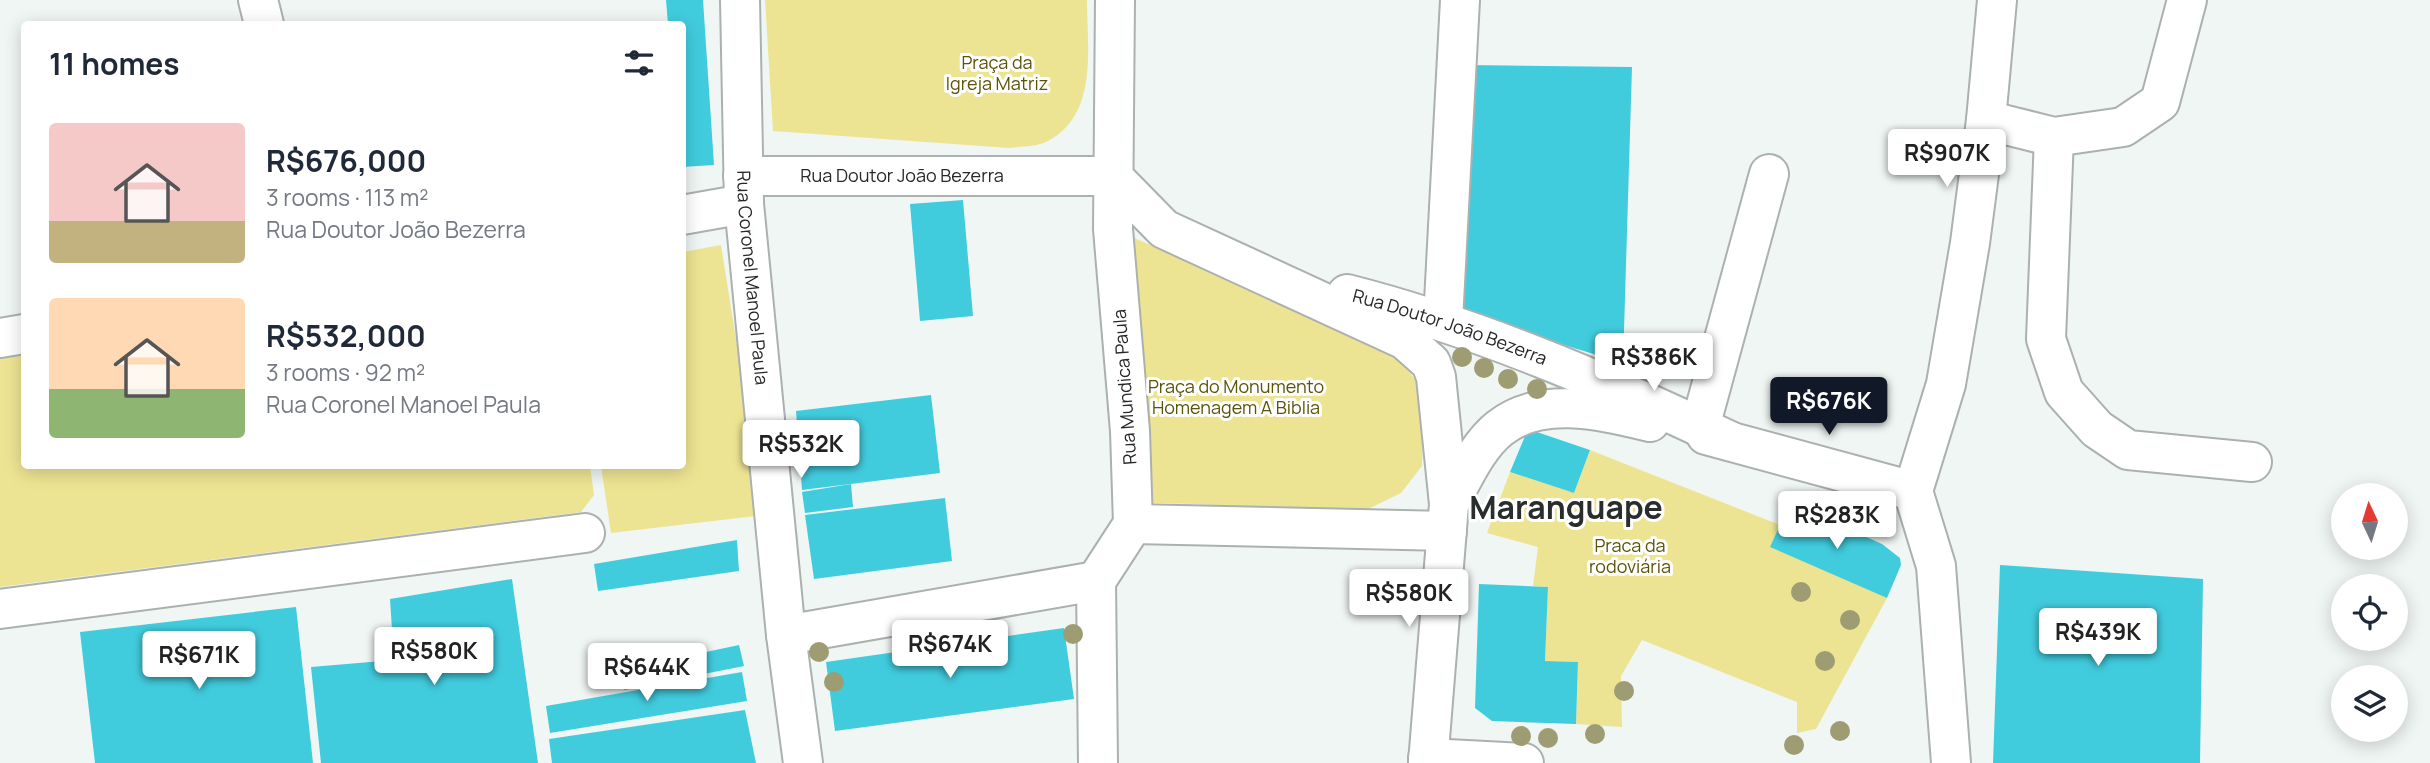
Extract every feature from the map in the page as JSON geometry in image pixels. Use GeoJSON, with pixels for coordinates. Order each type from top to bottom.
{"type":"FeatureCollection","features":[{"type":"Feature","properties":{"kind":"street"},"geometry":{"type":"LineString","coordinates":[[258,0],[263,21]]}},
{"type":"Feature","properties":{"kind":"street","name":"Rua Coronel Manoel Paula"},"geometry":{"type":"LineString","coordinates":[[740,0],[743,190],[786,635],[803,763]]}},
{"type":"Feature","properties":{"kind":"street","name":"Rua Mundica Paula"},"geometry":{"type":"LineString","coordinates":[[1115,0],[1113,229],[1130,431],[1133,524]]}},
{"type":"Feature","properties":{"kind":"street"},"geometry":{"type":"LineString","coordinates":[[1443,321],[1460,0]]}},
{"type":"Feature","properties":{"kind":"street"},"geometry":{"type":"LineString","coordinates":[[1951,763],[1936,566],[1913,491],[1946,384],[1970,243],[1986,120],[1997,0]]}},
{"type":"Feature","properties":{"kind":"street"},"geometry":{"type":"LineString","coordinates":[[1986,120],[2054,137],[2123,127],[2160,103],[2188,0]]}},
{"type":"Feature","properties":{"kind":"street"},"geometry":{"type":"LineString","coordinates":[[2054,137],[2046,339],[2064,392],[2097,429],[2128,450],[2252,462]]}},
{"type":"Feature","properties":{"kind":"street"},"geometry":{"type":"LineString","coordinates":[[1715,434],[1769,174]]}},
{"type":"Feature","properties":{"kind":"street","name":"Rua Doutor João Bezerra"},"geometry":{"type":"LineString","coordinates":[[686,213],[743,190],[1112,176],[1164,229],[1405,340],[1431,363],[1436,377],[1448,517]]}},
{"type":"Feature","properties":{"kind":"street","name":"Rua Doutor João Bezerra"},"geometry":{"type":"LineString","coordinates":[[1164,229],[1344,293],[1443,321],[1524,349],[1715,434]]}},
{"type":"Feature","properties":{"kind":"street"},"geometry":{"type":"LineString","coordinates":[[0,338],[21,334]]}},
{"type":"Feature","properties":{"kind":"street","name":"Rua Doutor João Bezerra"},"geometry":{"type":"LineString","coordinates":[[1448,517],[1476,456],[1500,428],[1529,414],[1566,408],[1715,434],[1913,491]]}},
{"type":"Feature","properties":{"kind":"street"},"geometry":{"type":"LineString","coordinates":[[1098,763],[1096,582],[1133,524],[1448,517],[1428,760],[1524,763]]}},
{"type":"Feature","properties":{"kind":"street"},"geometry":{"type":"LineString","coordinates":[[0,609],[585,533]]}},
{"type":"Feature","properties":{"kind":"street"},"geometry":{"type":"LineString","coordinates":[[786,635],[1096,582]]}},
{"type":"Feature","properties":{"kind":"green space","name":"Praça da Igreja Matriz"},"geometry":{"type":"Polygon","coordinates":[[[765,0],[1087,0],[1088,60],[1082,99],[1075,116],[1063,130],[1038,145],[1009,148],[773,131],[765,0]]]}},
{"type":"Feature","properties":{"kind":"green space","name":"Praça do Monumento Homenagem A Biblia"},"geometry":{"type":"Polygon","coordinates":[[[1113,229],[1390,347],[1425,392],[1422,466],[1401,493],[1366,510],[1132,502],[1113,229]]]}},
{"type":"Feature","properties":{"kind":"green space"},"geometry":{"type":"Polygon","coordinates":[[[721,245],[764,515],[611,533],[601,469],[686,469],[686,251],[721,245]]]}},
{"type":"Feature","properties":{"kind":"green space"},"geometry":{"type":"Polygon","coordinates":[[[21,356],[21,469],[590,469],[594,495],[581,512],[0,587],[0,359],[21,356]]]}},
{"type":"Feature","properties":{"kind":"green space","name":"Praca da rodoviária"},"geometry":{"type":"Polygon","coordinates":[[[1590,450],[1780,525],[1887,598],[1816,729],[1797,733],[1797,702],[1642,640],[1621,676],[1622,727],[1576,724],[1578,662],[1545,661],[1548,587],[1533,586],[1538,547],[1487,533],[1510,472],[1574,493],[1590,450]]]}},
{"type":"Feature","properties":{"kind":"building"},"geometry":{"type":"Polygon","coordinates":[[[666,0],[703,0],[714,165],[686,167],[686,21],[668,21],[666,0]]]}},
{"type":"Feature","properties":{"kind":"building"},"geometry":{"type":"Polygon","coordinates":[[[1469,65],[1632,67],[1623,363],[1456,312],[1469,65]]]}},
{"type":"Feature","properties":{"kind":"building"},"geometry":{"type":"Polygon","coordinates":[[[963,200],[973,316],[920,321],[910,204],[963,200]]]}},
{"type":"Feature","properties":{"kind":"building"},"geometry":{"type":"Polygon","coordinates":[[[931,395],[940,473],[802,490],[796,411],[931,395]]]}},
{"type":"Feature","properties":{"kind":"building"},"geometry":{"type":"Polygon","coordinates":[[[1528,429],[1590,450],[1574,493],[1510,472],[1528,429]]]}},
{"type":"Feature","properties":{"kind":"building"},"geometry":{"type":"Polygon","coordinates":[[[851,484],[853,507],[805,513],[802,492],[851,484]]]}},
{"type":"Feature","properties":{"kind":"building"},"geometry":{"type":"Polygon","coordinates":[[[945,498],[952,561],[814,579],[805,515],[945,498]]]}},
{"type":"Feature","properties":{"kind":"building"},"geometry":{"type":"Polygon","coordinates":[[[1790,503],[1882,544],[1900,558],[1901,565],[1887,598],[1770,547],[1790,503]]]}},
{"type":"Feature","properties":{"kind":"building"},"geometry":{"type":"Polygon","coordinates":[[[737,540],[739,571],[598,591],[594,564],[737,540]]]}},
{"type":"Feature","properties":{"kind":"building"},"geometry":{"type":"Polygon","coordinates":[[[2000,565],[2203,579],[2200,763],[1993,763],[2000,565]]]}},
{"type":"Feature","properties":{"kind":"building"},"geometry":{"type":"Polygon","coordinates":[[[512,579],[538,763],[321,763],[311,667],[394,660],[390,599],[512,579]]]}},
{"type":"Feature","properties":{"kind":"building"},"geometry":{"type":"Polygon","coordinates":[[[1479,584],[1548,587],[1545,661],[1578,662],[1576,724],[1492,721],[1475,708],[1479,584]]]}},
{"type":"Feature","properties":{"kind":"building"},"geometry":{"type":"Polygon","coordinates":[[[296,607],[313,763],[95,763],[80,632],[296,607]]]}},
{"type":"Feature","properties":{"kind":"building"},"geometry":{"type":"Polygon","coordinates":[[[1064,628],[1074,699],[835,731],[826,662],[1064,628]]]}},
{"type":"Feature","properties":{"kind":"building"},"geometry":{"type":"Polygon","coordinates":[[[739,645],[744,666],[624,690],[621,670],[739,645]]]}},
{"type":"Feature","properties":{"kind":"building"},"geometry":{"type":"Polygon","coordinates":[[[742,672],[747,701],[550,733],[546,706],[742,672]]]}},
{"type":"Feature","properties":{"kind":"building"},"geometry":{"type":"Polygon","coordinates":[[[745,710],[756,763],[552,763],[549,739],[745,710]]]}},
{"type":"Feature","properties":{"kind":"district","name":"Maranguape"},"geometry":{"type":"Point","coordinates":[1566,508]}}]}
